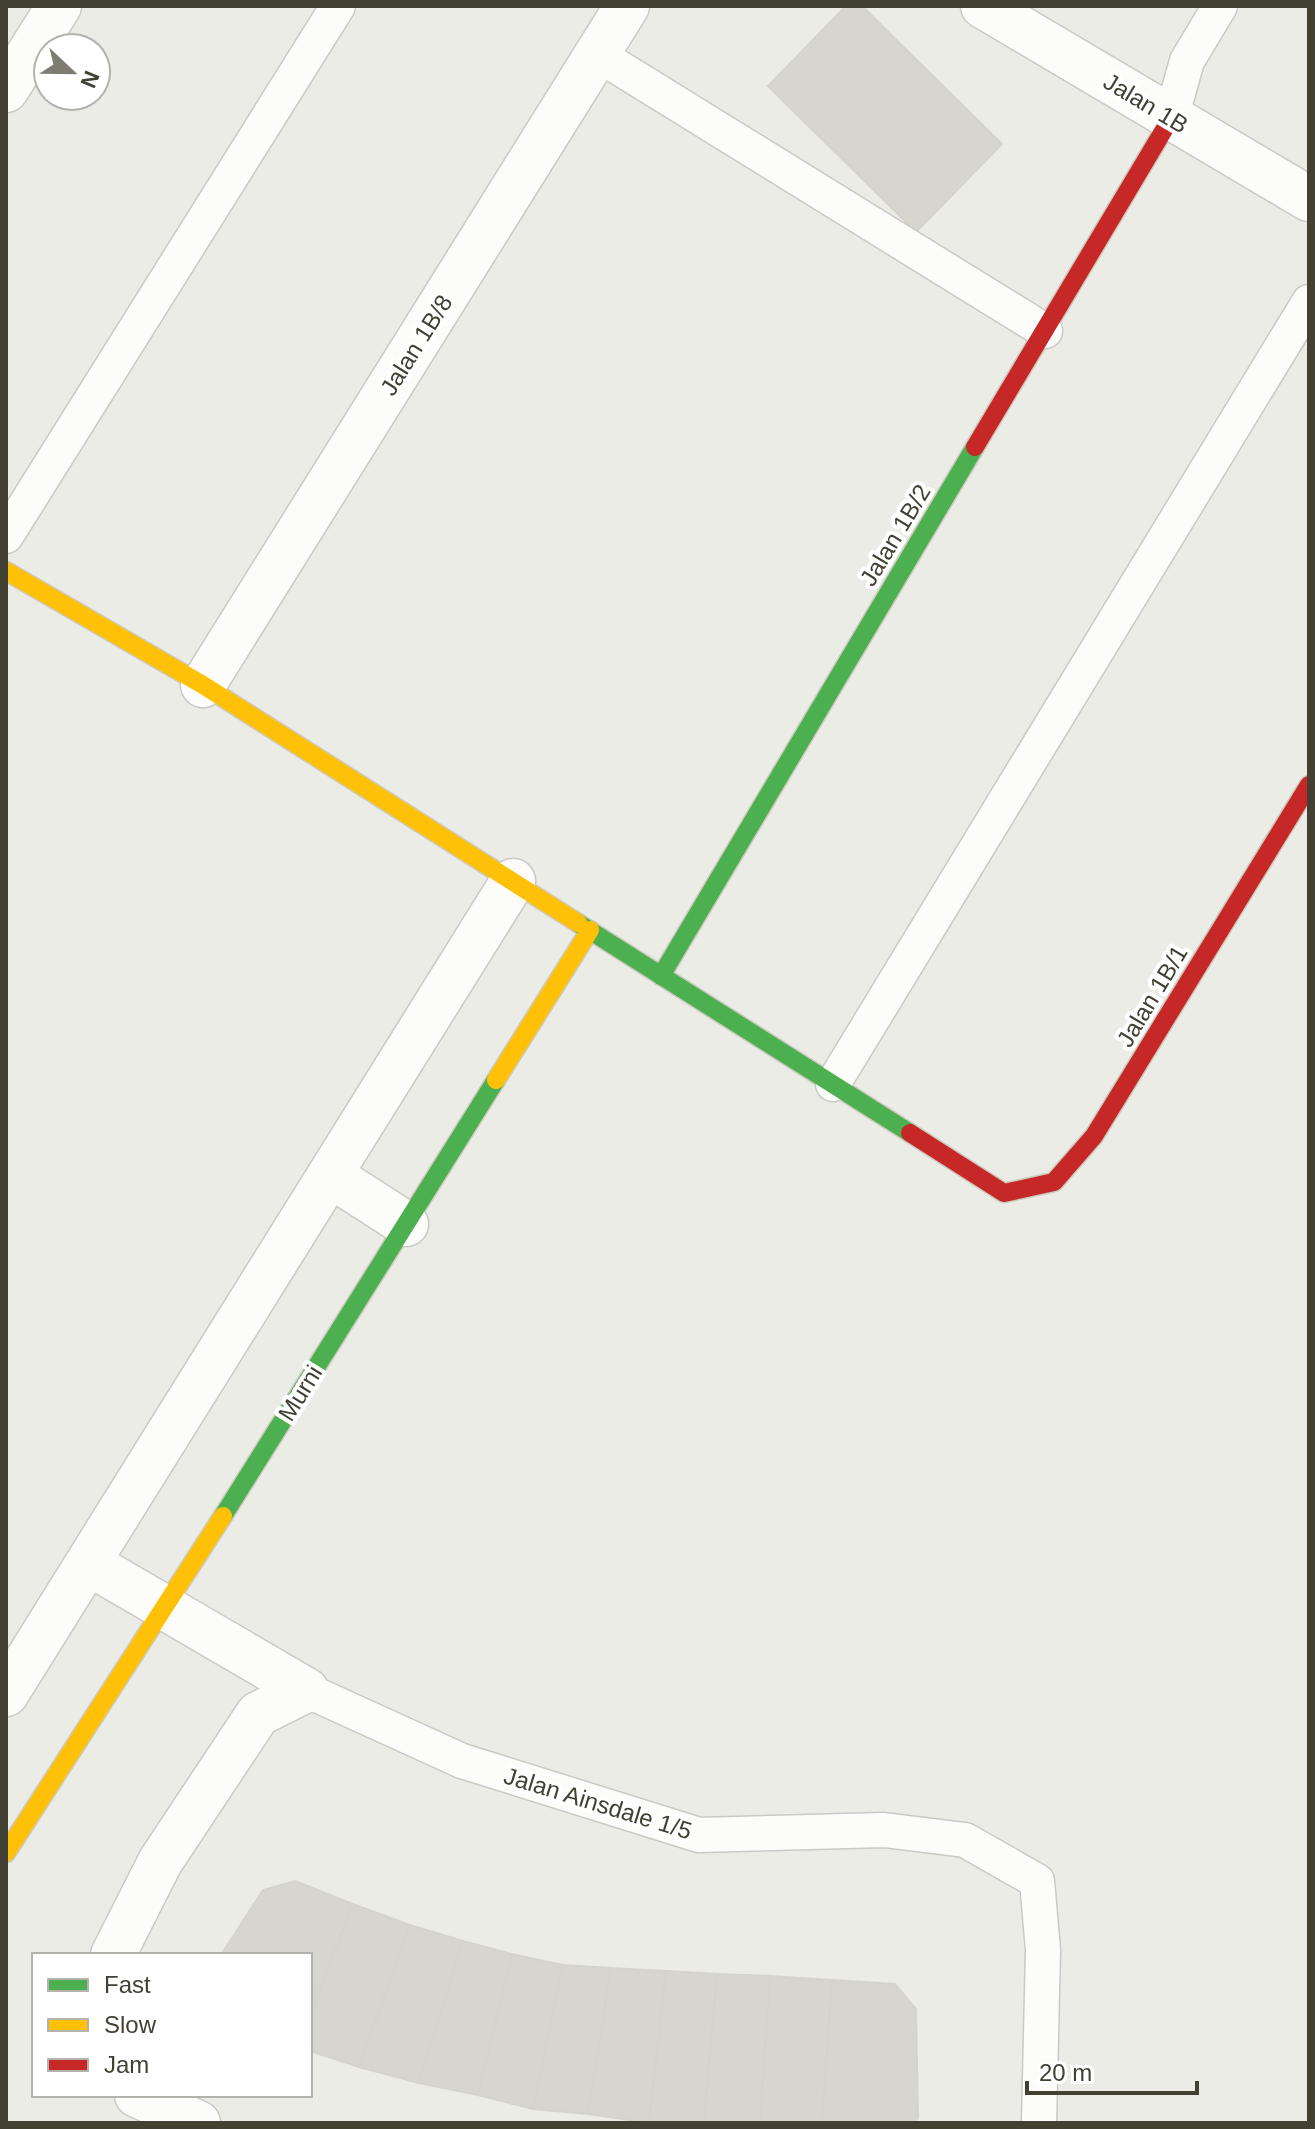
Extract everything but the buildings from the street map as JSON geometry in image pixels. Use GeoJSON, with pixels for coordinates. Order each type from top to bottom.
{"type":"FeatureCollection","features":[{"type":"Feature","properties":{"kind":"street"},"geometry":{"type":"LineString","coordinates":[[6,90],[59,6]]}},
{"type":"Feature","properties":{"kind":"street","name":"Jalan 1B/8"},"geometry":{"type":"LineString","coordinates":[[203,685],[627,6]]}},
{"type":"Feature","properties":{"kind":"street","name":"Jalan 1B"},"geometry":{"type":"LineString","coordinates":[[983,6],[1309,199]]}},
{"type":"Feature","properties":{"kind":"street","name":"Jalan 1B/2"},"geometry":{"type":"LineString","coordinates":[[661,976],[1171,118]]}},
{"type":"Feature","properties":{"kind":"street"},"geometry":{"type":"LineString","coordinates":[[6,571],[203,685],[833,1084]]}},
{"type":"Feature","properties":{"kind":"street","name":"Jalan 1B/1"},"geometry":{"type":"LineString","coordinates":[[833,1084],[1004,1193],[1054,1182],[1094,1136],[1309,785]]}},
{"type":"Feature","properties":{"kind":"street"},"geometry":{"type":"LineString","coordinates":[[6,1694],[90,1564],[513,881]]}},
{"type":"Feature","properties":{"kind":"street","name":"Murni"},"geometry":{"type":"LineString","coordinates":[[6,1853],[166,1607],[590,930]]}},
{"type":"Feature","properties":{"kind":"street"},"geometry":{"type":"LineString","coordinates":[[330,1175],[406,1224]]}},
{"type":"Feature","properties":{"kind":"street"},"geometry":{"type":"LineString","coordinates":[[90,1564],[306,1690]]}},
{"type":"Feature","properties":{"kind":"street"},"geometry":{"type":"LineString","coordinates":[[114,1953],[160,1862],[258,1714],[306,1690]]}},
{"type":"Feature","properties":{"kind":"street"},"geometry":{"type":"LineString","coordinates":[[141,2097],[198,2123]]}},
{"type":"Feature","properties":{"kind":"lane"},"geometry":{"type":"LineString","coordinates":[[6,536],[338,6]]}},
{"type":"Feature","properties":{"kind":"lane"},"geometry":{"type":"LineString","coordinates":[[1171,118],[1187,61],[1220,6]]}},
{"type":"Feature","properties":{"kind":"lane"},"geometry":{"type":"LineString","coordinates":[[597,54],[1045,331]]}},
{"type":"Feature","properties":{"kind":"lane"},"geometry":{"type":"LineString","coordinates":[[833,1084],[1309,302]]}},
{"type":"Feature","properties":{"kind":"lane","name":"Jalan Ainsdale 1/5"},"geometry":{"type":"LineString","coordinates":[[306,1690],[462,1761],[699,1835],[884,1830],[965,1840],[1037,1881],[1043,1950],[1039,2123]]}},
{"type":"Feature","properties":{"kind":"traffic: fast"},"geometry":{"type":"LineString","coordinates":[[661,976],[975,447]]}},
{"type":"Feature","properties":{"kind":"traffic: fast"},"geometry":{"type":"LineString","coordinates":[[578,923],[910,1133]]}},
{"type":"Feature","properties":{"kind":"traffic: fast"},"geometry":{"type":"LineString","coordinates":[[223,1516],[496,1080]]}},
{"type":"Feature","properties":{"kind":"traffic: slow"},"geometry":{"type":"LineString","coordinates":[[6,571],[203,685],[578,923]]}},
{"type":"Feature","properties":{"kind":"traffic: slow"},"geometry":{"type":"LineString","coordinates":[[496,1080],[590,930]]}},
{"type":"Feature","properties":{"kind":"traffic: slow"},"geometry":{"type":"LineString","coordinates":[[6,1853],[223,1516]]}},
{"type":"Feature","properties":{"kind":"traffic: jam"},"geometry":{"type":"LineString","coordinates":[[975,447],[1171,118]]}},
{"type":"Feature","properties":{"kind":"traffic: jam"},"geometry":{"type":"LineString","coordinates":[[910,1133],[1004,1193],[1054,1182],[1094,1136],[1309,785]]}}]}
